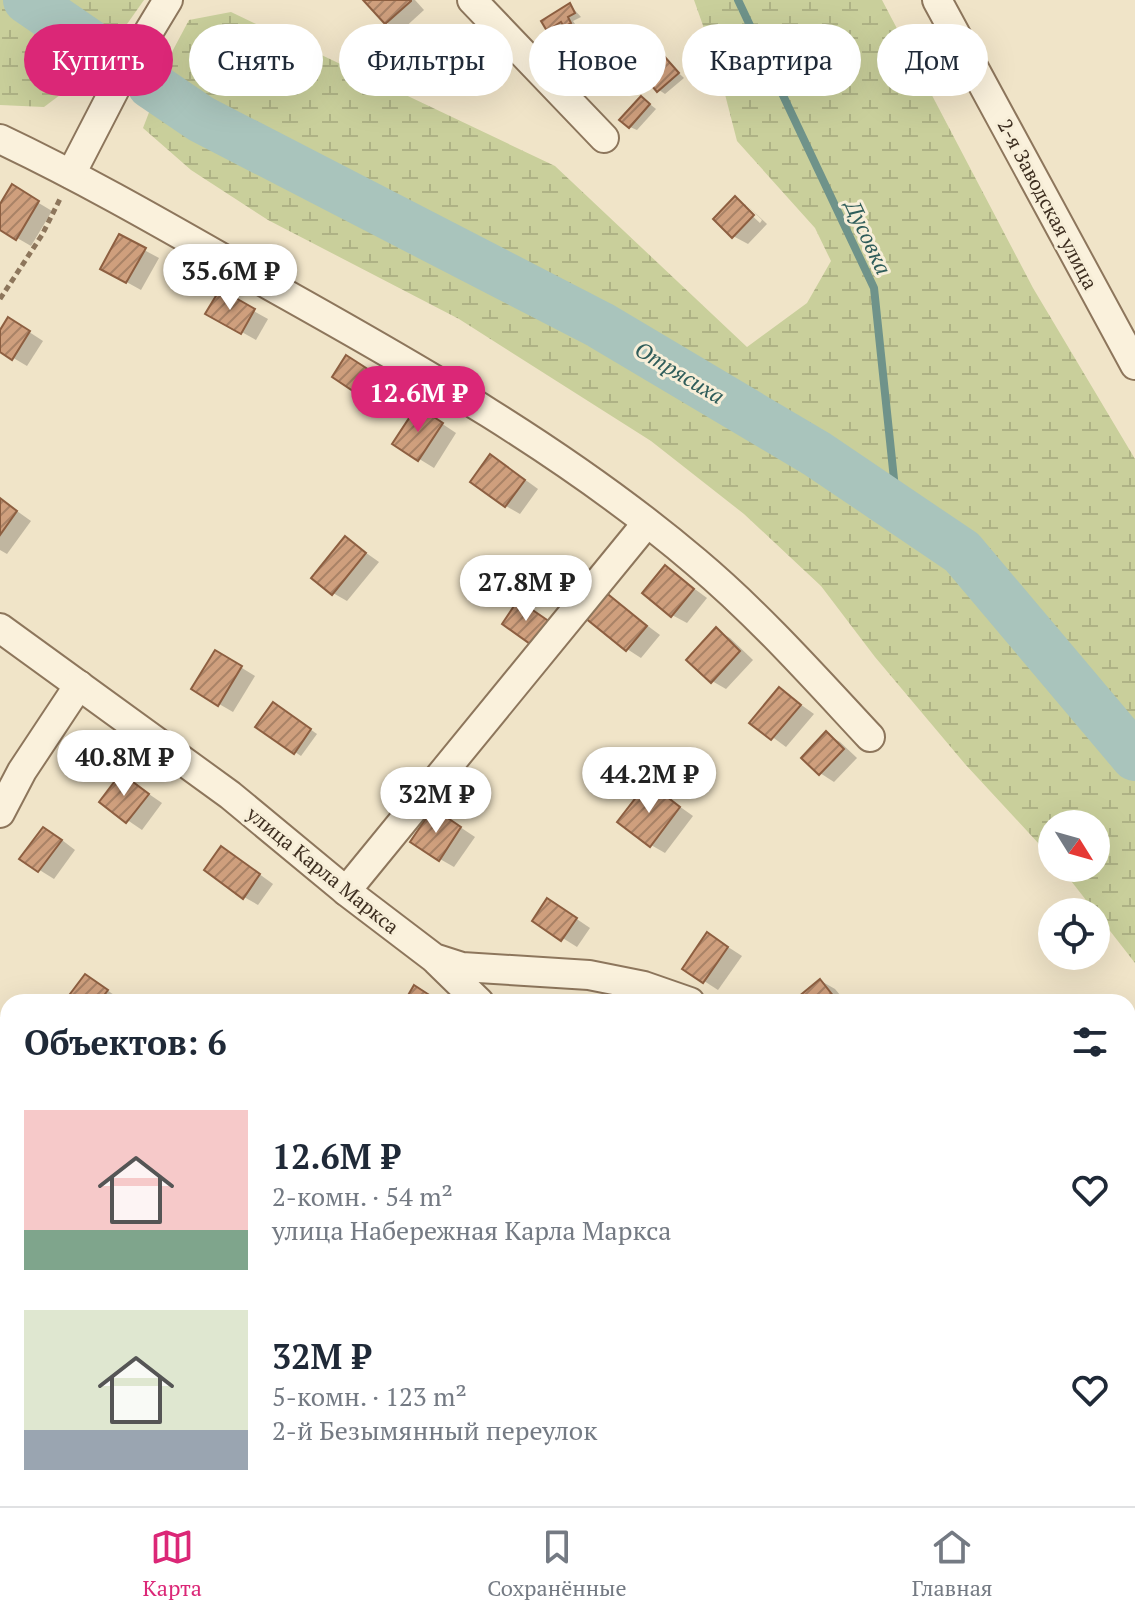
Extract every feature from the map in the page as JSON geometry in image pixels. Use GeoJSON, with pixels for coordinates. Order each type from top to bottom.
{"type":"FeatureCollection","features":[{"type":"Feature","properties":{"kind":"street"},"geometry":{"type":"LineString","coordinates":[[71,174],[119,81],[168,0]]}},
{"type":"Feature","properties":{"kind":"street"},"geometry":{"type":"LineString","coordinates":[[472,0],[604,138]]}},
{"type":"Feature","properties":{"kind":"street","name":"2-я Заводская улица"},"geometry":{"type":"LineString","coordinates":[[937,0],[1135,365]]}},
{"type":"Feature","properties":{"kind":"street"},"geometry":{"type":"LineString","coordinates":[[0,139],[71,174],[369,341],[554,456],[695,561],[776,637],[870,737]]}},
{"type":"Feature","properties":{"kind":"street"},"geometry":{"type":"LineString","coordinates":[[346,891],[646,524]]}},
{"type":"Feature","properties":{"kind":"street","name":"улица Карла Маркса"},"geometry":{"type":"LineString","coordinates":[[0,628],[230,795],[346,891],[434,958],[462,967],[589,975],[667,994]]}},
{"type":"Feature","properties":{"kind":"street"},"geometry":{"type":"LineString","coordinates":[[0,813],[22,771],[79,685]]}},
{"type":"Feature","properties":{"kind":"street"},"geometry":{"type":"LineString","coordinates":[[434,958],[471,994]]}},
{"type":"Feature","properties":{"kind":"path"},"geometry":{"type":"LineString","coordinates":[[0,299],[42,235],[71,174]]}},
{"type":"Feature","properties":{"kind":"green space"},"geometry":{"type":"Polygon","coordinates":[[[0,0],[144,0],[127,24],[24,24],[24,96],[59,96],[44,107],[0,105],[0,0]]]}},
{"type":"Feature","properties":{"kind":"green space"},"geometry":{"type":"Polygon","coordinates":[[[694,0],[882,0],[895,24],[877,24],[877,96],[932,96],[1033,288],[1135,459],[1135,963],[1110,931],[1110,898],[1084,898],[1072,882],[1110,882],[1110,810],[1038,810],[1038,843],[965,764],[875,657],[821,586],[744,514],[651,441],[459,319],[268,220],[191,170],[143,128],[155,96],[173,96],[173,50],[189,20],[231,12],[256,24],[189,24],[189,96],[323,96],[323,56],[339,63],[339,96],[408,96],[555,166],[747,347],[807,303],[831,261],[815,228],[737,141],[725,96],[861,96],[861,24],[702,24],[694,0]]]}},
{"type":"Feature","properties":{"kind":"building"},"geometry":{"type":"Polygon","coordinates":[[[363,0],[411,0],[411,1],[385,24],[363,0]]]}},
{"type":"Feature","properties":{"kind":"building"},"geometry":{"type":"Polygon","coordinates":[[[570,3],[575,13],[568,17],[569,24],[543,24],[541,21],[570,3]]]}},
{"type":"Feature","properties":{"kind":"building"},"geometry":{"type":"Polygon","coordinates":[[[666,58],[679,73],[666,84],[666,58]]]}},
{"type":"Feature","properties":{"kind":"building"},"geometry":{"type":"Polygon","coordinates":[[[641,96],[650,104],[629,128],[619,120],[641,96]]]}},
{"type":"Feature","properties":{"kind":"building"},"geometry":{"type":"Polygon","coordinates":[[[12,184],[39,201],[16,240],[0,230],[0,204],[12,184]]]}},
{"type":"Feature","properties":{"kind":"building"},"geometry":{"type":"Polygon","coordinates":[[[735,196],[754,215],[732,238],[713,219],[735,196]]]}},
{"type":"Feature","properties":{"kind":"building"},"geometry":{"type":"Polygon","coordinates":[[[119,234],[146,248],[126,283],[100,269],[119,234]]]}},
{"type":"Feature","properties":{"kind":"building"},"geometry":{"type":"Polygon","coordinates":[[[220,289],[255,309],[241,334],[205,314],[220,289]]]}},
{"type":"Feature","properties":{"kind":"building"},"geometry":{"type":"Polygon","coordinates":[[[8,317],[30,331],[12,360],[0,352],[0,330],[8,317]]]}},
{"type":"Feature","properties":{"kind":"building"},"geometry":{"type":"Polygon","coordinates":[[[346,355],[377,375],[362,397],[332,377],[346,355]]]}},
{"type":"Feature","properties":{"kind":"building"},"geometry":{"type":"Polygon","coordinates":[[[417,406],[443,423],[418,461],[392,444],[417,406]]]}},
{"type":"Feature","properties":{"kind":"building"},"geometry":{"type":"Polygon","coordinates":[[[490,454],[525,480],[505,507],[470,482],[490,454]]]}},
{"type":"Feature","properties":{"kind":"building"},"geometry":{"type":"Polygon","coordinates":[[[0,498],[17,511],[0,535],[0,498]]]}},
{"type":"Feature","properties":{"kind":"building"},"geometry":{"type":"Polygon","coordinates":[[[345,536],[366,553],[332,595],[311,578],[345,536]]]}},
{"type":"Feature","properties":{"kind":"building"},"geometry":{"type":"Polygon","coordinates":[[[665,565],[694,589],[671,617],[642,593],[665,565]]]}},
{"type":"Feature","properties":{"kind":"building"},"geometry":{"type":"Polygon","coordinates":[[[604,591],[647,626],[626,651],[584,617],[604,591]]]}},
{"type":"Feature","properties":{"kind":"building"},"geometry":{"type":"Polygon","coordinates":[[[518,600],[550,622],[533,646],[502,624],[518,600]]]}},
{"type":"Feature","properties":{"kind":"building"},"geometry":{"type":"Polygon","coordinates":[[[716,627],[740,651],[711,683],[686,660],[716,627]]]}},
{"type":"Feature","properties":{"kind":"building"},"geometry":{"type":"Polygon","coordinates":[[[215,650],[242,666],[218,706],[191,689],[215,650]]]}},
{"type":"Feature","properties":{"kind":"building"},"geometry":{"type":"Polygon","coordinates":[[[779,687],[801,705],[771,740],[749,723],[779,687]]]}},
{"type":"Feature","properties":{"kind":"building"},"geometry":{"type":"Polygon","coordinates":[[[273,702],[311,729],[294,754],[255,727],[273,702]]]}},
{"type":"Feature","properties":{"kind":"building"},"geometry":{"type":"Polygon","coordinates":[[[826,731],[844,749],[819,775],[801,758],[826,731]]]}},
{"type":"Feature","properties":{"kind":"building"},"geometry":{"type":"Polygon","coordinates":[[[121,773],[149,794],[126,823],[99,802],[121,773]]]}},
{"type":"Feature","properties":{"kind":"building"},"geometry":{"type":"Polygon","coordinates":[[[648,782],[680,807],[650,847],[617,822],[648,782]]]}},
{"type":"Feature","properties":{"kind":"building"},"geometry":{"type":"Polygon","coordinates":[[[433,808],[461,827],[439,861],[410,842],[433,808]]]}},
{"type":"Feature","properties":{"kind":"building"},"geometry":{"type":"Polygon","coordinates":[[[43,827],[62,840],[38,872],[19,859],[43,827]]]}},
{"type":"Feature","properties":{"kind":"building"},"geometry":{"type":"Polygon","coordinates":[[[221,846],[260,874],[243,899],[204,870],[221,846]]]}},
{"type":"Feature","properties":{"kind":"building"},"geometry":{"type":"Polygon","coordinates":[[[547,898],[577,918],[561,941],[532,921],[547,898]]]}},
{"type":"Feature","properties":{"kind":"building"},"geometry":{"type":"Polygon","coordinates":[[[707,932],[728,947],[703,983],[682,969],[707,932]]]}},
{"type":"Feature","properties":{"kind":"building"},"geometry":{"type":"Polygon","coordinates":[[[85,974],[108,990],[105,994],[70,994],[85,974]]]}},
{"type":"Feature","properties":{"kind":"building"},"geometry":{"type":"Polygon","coordinates":[[[820,979],[832,994],[802,994],[820,979]]]}},
{"type":"Feature","properties":{"kind":"building"},"geometry":{"type":"Polygon","coordinates":[[[414,985],[428,994],[409,994],[414,985]]]}},
{"type":"Feature","properties":{"kind":"waterway","name":"Отрясиха"},"geometry":{"type":"LineString","coordinates":[[27,0],[62,24]]}},
{"type":"Feature","properties":{"kind":"waterway","name":"Дусовка"},"geometry":{"type":"LineString","coordinates":[[738,0],[874,288],[897,508]]}},
{"type":"Feature","properties":{"kind":"waterway","name":"Отрясиха"},"geometry":{"type":"LineString","coordinates":[[167,96],[201,119],[600,325],[817,454],[962,552],[1135,757]]}}]}
